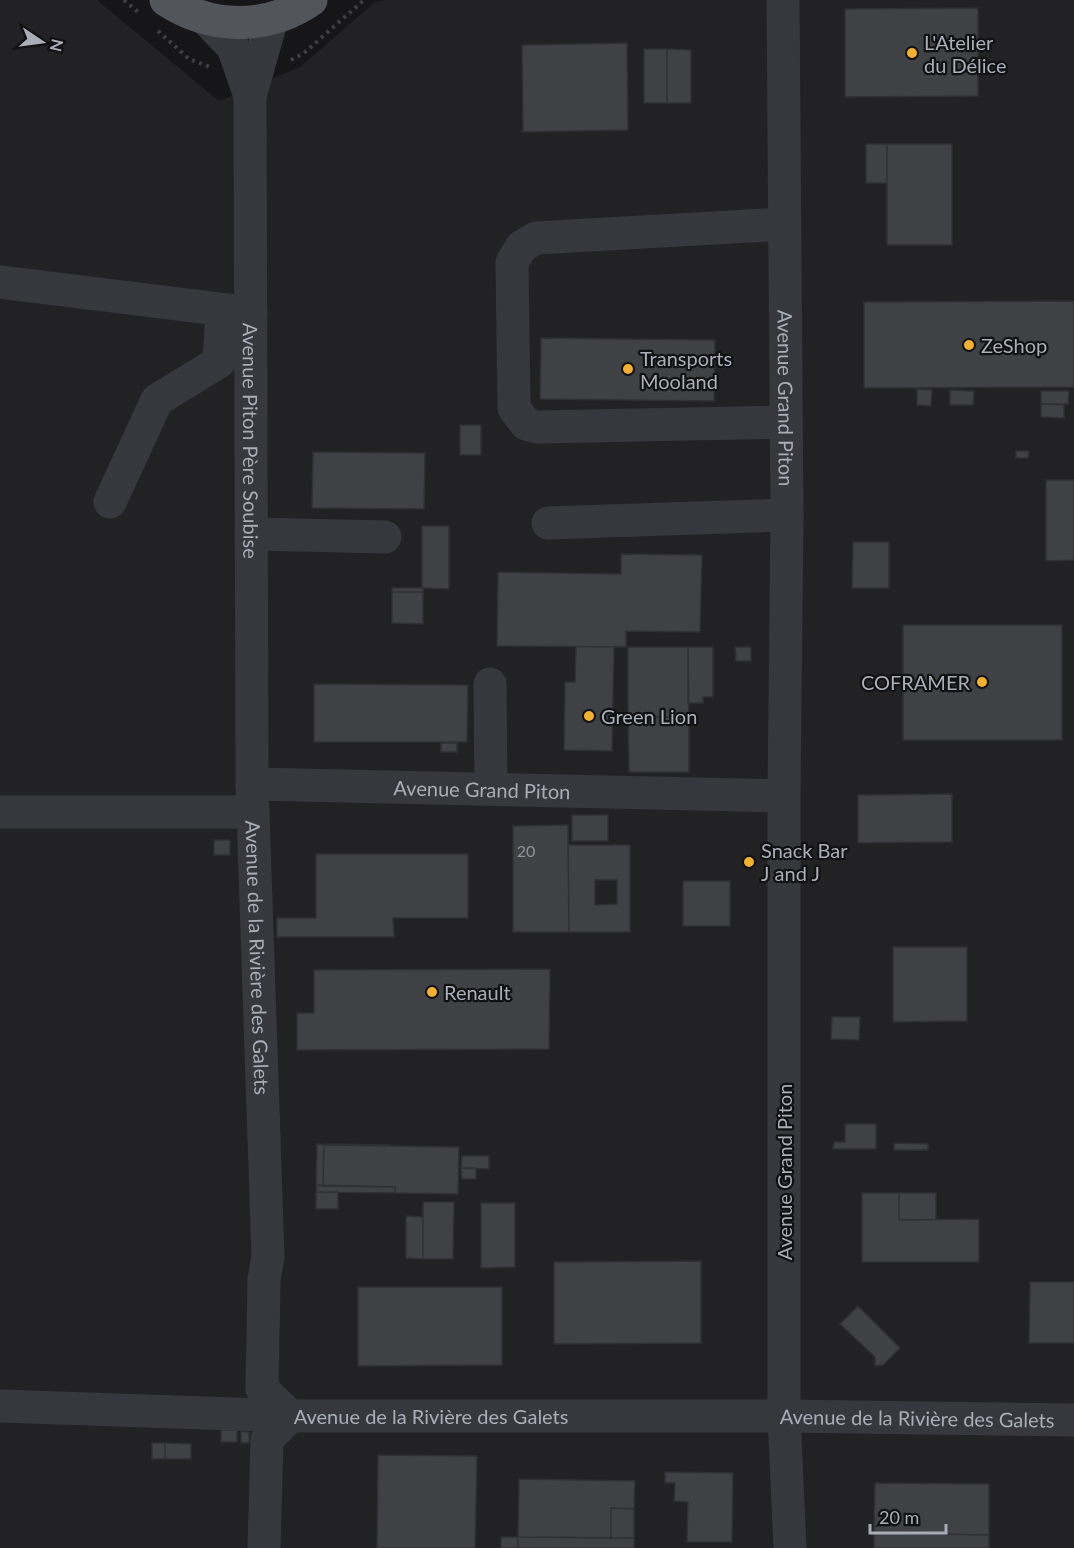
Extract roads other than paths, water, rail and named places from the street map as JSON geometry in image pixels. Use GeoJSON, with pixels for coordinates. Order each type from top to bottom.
{"type":"FeatureCollection","features":[{"type":"Feature","properties":{"kind":"main road"},"geometry":{"type":"LineString","coordinates":[[166,0],[181,10],[207,20],[240,23],[272,19],[298,9],[311,0]]}},
{"type":"Feature","properties":{"kind":"street","name":"Avenue Grand Piton"},"geometry":{"type":"LineString","coordinates":[[783,0],[787,514],[784,796],[784,1416],[790,1548]]}},
{"type":"Feature","properties":{"kind":"street"},"geometry":{"type":"LineString","coordinates":[[250,96],[272,19]]}},
{"type":"Feature","properties":{"kind":"street"},"geometry":{"type":"LineString","coordinates":[[207,20],[233,47],[250,96]]}},
{"type":"Feature","properties":{"kind":"street","name":"Avenue Piton Père Soubise"},"geometry":{"type":"LineString","coordinates":[[250,96],[236,311],[252,534],[253,798]]}},
{"type":"Feature","properties":{"kind":"street"},"geometry":{"type":"LineString","coordinates":[[784,224],[536,238],[522,246],[512,262],[512,273],[514,408],[526,424],[538,427],[786,422]]}},
{"type":"Feature","properties":{"kind":"street"},"geometry":{"type":"LineString","coordinates":[[0,282],[236,311],[219,363],[157,400],[110,502]]}},
{"type":"Feature","properties":{"kind":"street"},"geometry":{"type":"LineString","coordinates":[[548,523],[787,514]]}},
{"type":"Feature","properties":{"kind":"street"},"geometry":{"type":"LineString","coordinates":[[252,534],[385,537]]}},
{"type":"Feature","properties":{"kind":"street"},"geometry":{"type":"LineString","coordinates":[[490,684],[491,789]]}},
{"type":"Feature","properties":{"kind":"street","name":"Avenue Grand Piton"},"geometry":{"type":"LineString","coordinates":[[0,812],[253,798],[491,789],[784,796]]}},
{"type":"Feature","properties":{"kind":"street","name":"Avenue de la Rivière des Galets"},"geometry":{"type":"LineString","coordinates":[[253,798],[268,1257],[264,1279],[262,1389],[290,1416],[784,1416],[1074,1420]]}},
{"type":"Feature","properties":{"kind":"street"},"geometry":{"type":"LineString","coordinates":[[0,1406],[290,1416]]}},
{"type":"Feature","properties":{"kind":"street"},"geometry":{"type":"LineString","coordinates":[[264,1548],[267,1440],[290,1416]]}},
{"type":"Feature","properties":{"kind":"place","name":"L'Atelier du Délice"},"geometry":{"type":"Point","coordinates":[912,53]}},
{"type":"Feature","properties":{"kind":"place","name":"ZeShop"},"geometry":{"type":"Point","coordinates":[969,345]}},
{"type":"Feature","properties":{"kind":"place","name":"Transports Mooland"},"geometry":{"type":"Point","coordinates":[628,369]}},
{"type":"Feature","properties":{"kind":"place","name":"COFRAMER"},"geometry":{"type":"Point","coordinates":[982,682]}},
{"type":"Feature","properties":{"kind":"place","name":"Green Lion"},"geometry":{"type":"Point","coordinates":[589,716]}},
{"type":"Feature","properties":{"kind":"place","name":"Snack Bar J and J"},"geometry":{"type":"Point","coordinates":[749,862]}},
{"type":"Feature","properties":{"kind":"place","name":"Renault"},"geometry":{"type":"Point","coordinates":[432,992]}}]}
